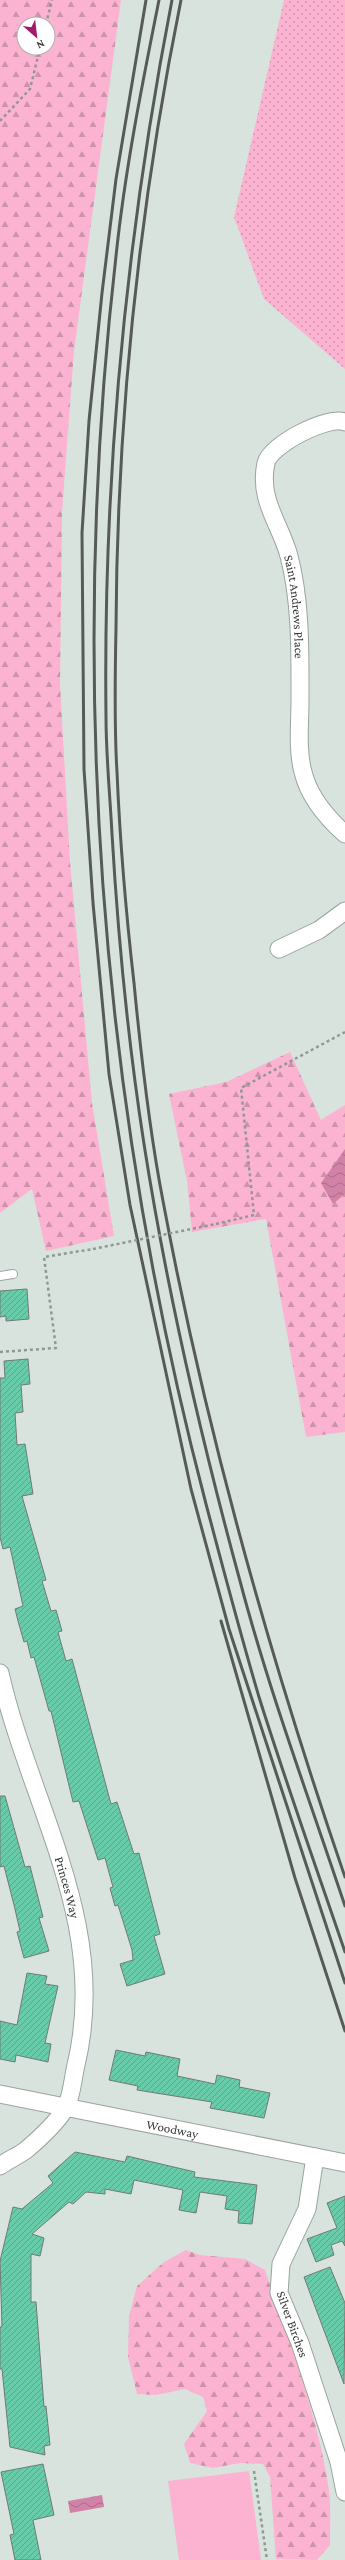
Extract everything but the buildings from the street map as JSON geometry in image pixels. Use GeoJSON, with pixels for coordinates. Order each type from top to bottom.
{"type":"FeatureCollection","features":[{"type":"Feature","properties":{"kind":"street","name":"Saint Andrews Place"},"geometry":{"type":"LineString","coordinates":[[345,422],[324,423],[279,447],[266,461],[265,477],[267,502],[289,555],[300,629],[300,747],[303,772],[312,796],[324,813],[345,834]]}},
{"type":"Feature","properties":{"kind":"street"},"geometry":{"type":"LineString","coordinates":[[279,949],[319,930],[345,911]]}},
{"type":"Feature","properties":{"kind":"street","name":"Princes Way"},"geometry":{"type":"LineString","coordinates":[[0,1673],[5,1717],[53,1838],[69,1887],[79,1931],[86,1981],[80,2046],[66,2108]]}},
{"type":"Feature","properties":{"kind":"street","name":"Woodway"},"geometry":{"type":"LineString","coordinates":[[0,2094],[345,2163]]}},
{"type":"Feature","properties":{"kind":"street"},"geometry":{"type":"LineString","coordinates":[[0,2166],[25,2151],[66,2108]]}},
{"type":"Feature","properties":{"kind":"street","name":"Silver Birches"},"geometry":{"type":"LineString","coordinates":[[314,2158],[307,2209],[281,2264],[279,2293],[300,2343],[339,2462],[345,2492]]}},
{"type":"Feature","properties":{"kind":"lane"},"geometry":{"type":"LineString","coordinates":[[0,1276],[14,1274]]}},
{"type":"Feature","properties":{"kind":"path"},"geometry":{"type":"LineString","coordinates":[[48,16],[52,0]]}},
{"type":"Feature","properties":{"kind":"path"},"geometry":{"type":"LineString","coordinates":[[0,121],[30,89],[38,56]]}},
{"type":"Feature","properties":{"kind":"path"},"geometry":{"type":"LineString","coordinates":[[0,1352],[56,1348],[44,1257],[93,1249],[254,1215],[241,1088],[345,1032]]}},
{"type":"Feature","properties":{"kind":"path"},"geometry":{"type":"LineString","coordinates":[[254,2471],[267,2560]]}},
{"type":"Feature","properties":{"kind":"green space"},"geometry":{"type":"Polygon","coordinates":[[[0,0],[121,0],[74,351],[62,512],[60,684],[70,862],[92,1103],[114,1236],[46,1251],[32,1189],[0,1213],[0,0]]]}},
{"type":"Feature","properties":{"kind":"green space"},"geometry":{"type":"Polygon","coordinates":[[[284,0],[345,0],[345,369],[264,299],[234,217],[284,0]]]}},
{"type":"Feature","properties":{"kind":"green space"},"geometry":{"type":"Polygon","coordinates":[[[290,1052],[321,1120],[345,1105],[345,1432],[306,1437],[266,1219],[192,1232],[187,1181],[169,1094],[226,1082],[290,1052]]]}},
{"type":"Feature","properties":{"kind":"green space"},"geometry":{"type":"Polygon","coordinates":[[[186,2250],[200,2255],[245,2259],[265,2270],[302,2379],[318,2434],[324,2462],[330,2497],[330,2545],[317,2560],[276,2559],[270,2477],[263,2464],[240,2463],[213,2468],[190,2463],[184,2444],[207,2411],[203,2397],[185,2389],[156,2395],[137,2394],[128,2357],[129,2316],[137,2286],[164,2262],[186,2250]]]}},
{"type":"Feature","properties":{"kind":"green space"},"geometry":{"type":"Polygon","coordinates":[[[249,2471],[261,2560],[179,2560],[168,2481],[249,2471]]]}},
{"type":"Feature","properties":{"kind":"water"},"geometry":{"type":"Polygon","coordinates":[[[345,1149],[345,1194],[333,1204],[321,1183],[345,1149]]]}},
{"type":"Feature","properties":{"kind":"water"},"geometry":{"type":"Polygon","coordinates":[[[102,2495],[104,2507],[70,2513],[68,2501],[102,2495]]]}},
{"type":"Feature","properties":{"kind":"railway"},"geometry":{"type":"LineString","coordinates":[[146,0],[116,179],[102,293],[89,421],[82,533],[84,769],[93,903],[109,1074],[130,1205],[191,1489],[229,1629],[345,1983]]}},
{"type":"Feature","properties":{"kind":"railway"},"geometry":{"type":"LineString","coordinates":[[159,0],[140,96],[124,192],[116,256],[102,413],[95,571],[95,728],[103,884],[118,1041],[140,1196],[169,1351],[206,1504],[259,1697],[345,1952]]}},
{"type":"Feature","properties":{"kind":"railway"},"geometry":{"type":"LineString","coordinates":[[172,0],[156,89],[130,267],[113,446],[109,536],[106,626],[107,761],[114,873],[128,1028],[144,1144],[163,1254],[186,1364],[212,1473],[251,1622],[290,1744],[345,1906]]}},
{"type":"Feature","properties":{"kind":"railway"},"geometry":{"type":"LineString","coordinates":[[181,0],[166,78],[142,234],[133,312],[121,470],[117,549],[115,718],[120,825],[126,904],[143,1065],[154,1147],[180,1287],[199,1373],[219,1458],[265,1627],[317,1794],[345,1877]]}},
{"type":"Feature","properties":{"kind":"railway"},"geometry":{"type":"LineString","coordinates":[[221,1621],[295,1878],[345,2031]]}}]}
